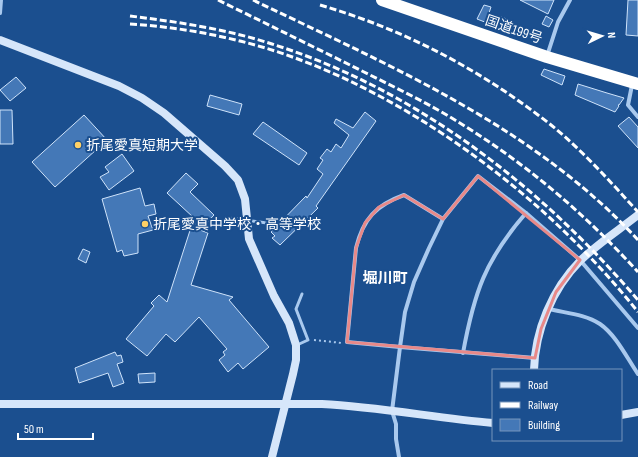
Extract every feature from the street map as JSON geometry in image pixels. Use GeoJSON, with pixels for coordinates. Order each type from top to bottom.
{"type":"FeatureCollection","features":[{"type":"Feature","properties":{"kind":"highway","name":"国道199号"},"geometry":{"type":"LineString","coordinates":[[382,0],[547,57],[635,83]]}},
{"type":"Feature","properties":{"kind":"street"},"geometry":{"type":"LineString","coordinates":[[0,13],[1,0]]}},
{"type":"Feature","properties":{"kind":"street"},"geometry":{"type":"LineString","coordinates":[[547,57],[558,22],[570,0]]}},
{"type":"Feature","properties":{"kind":"street"},"geometry":{"type":"LineString","coordinates":[[0,40],[119,86],[142,98],[164,113],[232,172],[242,187],[246,199],[248,239],[274,296],[289,323],[296,345],[296,360],[272,457]]}},
{"type":"Feature","properties":{"kind":"street"},"geometry":{"type":"LineString","coordinates":[[635,83],[628,105],[638,117]]}},
{"type":"Feature","properties":{"kind":"street"},"geometry":{"type":"LineString","coordinates":[[399,457],[396,439],[396,424],[392,411],[405,312],[414,282],[443,219],[478,176],[526,213],[580,260],[638,328]]}},
{"type":"Feature","properties":{"kind":"street"},"geometry":{"type":"LineString","coordinates":[[443,219],[404,195],[388,201],[372,214],[359,236],[356,248],[347,342],[535,358]]}},
{"type":"Feature","properties":{"kind":"street"},"geometry":{"type":"LineString","coordinates":[[463,353],[473,304],[481,281],[494,255],[509,233],[526,213]]}},
{"type":"Feature","properties":{"kind":"street"},"geometry":{"type":"LineString","coordinates":[[534,369],[541,329],[560,286],[580,260],[638,215]]}},
{"type":"Feature","properties":{"kind":"street"},"geometry":{"type":"LineString","coordinates":[[549,309],[584,317],[600,325],[611,336],[638,374]]}},
{"type":"Feature","properties":{"kind":"street"},"geometry":{"type":"LineString","coordinates":[[0,404],[349,405],[492,422]]}},
{"type":"Feature","properties":{"kind":"street"},"geometry":{"type":"LineString","coordinates":[[622,415],[638,412]]}},
{"type":"Feature","properties":{"kind":"lane"},"geometry":{"type":"LineString","coordinates":[[228,218],[267,223]]}},
{"type":"Feature","properties":{"kind":"lane"},"geometry":{"type":"LineString","coordinates":[[296,345],[308,340],[296,309],[302,294]]}},
{"type":"Feature","properties":{"kind":"path"},"geometry":{"type":"LineString","coordinates":[[308,340],[339,343],[347,342]]}},
{"type":"Feature","properties":{"kind":"highlighted area"},"geometry":{"type":"Polygon","coordinates":[[[478,176],[580,260],[556,292],[541,329],[535,358],[347,342],[356,248],[365,223],[379,207],[404,195],[443,219],[478,176]]]}},
{"type":"Feature","properties":{"kind":"building"},"geometry":{"type":"Polygon","coordinates":[[[520,0],[554,0],[548,14],[520,0]]]}},
{"type":"Feature","properties":{"kind":"building"},"geometry":{"type":"Polygon","coordinates":[[[628,0],[638,0],[638,36],[626,35],[628,0]]]}},
{"type":"Feature","properties":{"kind":"building"},"geometry":{"type":"Polygon","coordinates":[[[484,5],[491,7],[489,13],[507,19],[503,29],[477,19],[484,5]]]}},
{"type":"Feature","properties":{"kind":"building"},"geometry":{"type":"Polygon","coordinates":[[[546,16],[553,20],[549,27],[542,24],[546,16]]]}},
{"type":"Feature","properties":{"kind":"building"},"geometry":{"type":"Polygon","coordinates":[[[544,69],[565,76],[562,85],[541,75],[544,69]]]}},
{"type":"Feature","properties":{"kind":"building"},"geometry":{"type":"Polygon","coordinates":[[[16,77],[26,88],[10,101],[0,90],[16,77]]]}},
{"type":"Feature","properties":{"kind":"building"},"geometry":{"type":"Polygon","coordinates":[[[578,84],[624,98],[618,105],[619,106],[615,112],[575,95],[578,84]]]}},
{"type":"Feature","properties":{"kind":"building"},"geometry":{"type":"Polygon","coordinates":[[[210,95],[242,104],[239,115],[207,106],[210,95]]]}},
{"type":"Feature","properties":{"kind":"building"},"geometry":{"type":"Polygon","coordinates":[[[0,110],[12,110],[13,144],[0,144],[0,110]]]}},
{"type":"Feature","properties":{"kind":"building"},"geometry":{"type":"Polygon","coordinates":[[[365,112],[376,121],[316,206],[318,208],[280,245],[272,238],[275,236],[271,232],[306,196],[307,198],[323,174],[317,169],[323,160],[320,158],[327,149],[331,152],[336,144],[341,148],[349,135],[334,123],[336,119],[353,128],[365,112]]]}},
{"type":"Feature","properties":{"kind":"building"},"geometry":{"type":"Polygon","coordinates":[[[84,115],[107,140],[55,187],[32,162],[84,115]]]}},
{"type":"Feature","properties":{"kind":"building"},"geometry":{"type":"Polygon","coordinates":[[[629,117],[638,127],[638,148],[618,126],[629,117]]]}},
{"type":"Feature","properties":{"kind":"building"},"geometry":{"type":"Polygon","coordinates":[[[263,122],[307,153],[299,165],[253,134],[263,122]]]}},
{"type":"Feature","properties":{"kind":"building"},"geometry":{"type":"Polygon","coordinates":[[[122,154],[134,171],[109,190],[100,177],[109,172],[105,167],[122,154]]]}},
{"type":"Feature","properties":{"kind":"building"},"geometry":{"type":"Polygon","coordinates":[[[186,173],[198,184],[190,192],[214,215],[200,230],[208,233],[191,285],[233,297],[229,300],[269,347],[243,369],[238,363],[228,372],[219,360],[225,355],[223,352],[227,349],[199,317],[175,342],[166,334],[147,356],[126,339],[154,306],[151,303],[159,295],[167,302],[194,218],[167,193],[186,173]]]}},
{"type":"Feature","properties":{"kind":"building"},"geometry":{"type":"Polygon","coordinates":[[[140,188],[145,206],[154,204],[156,214],[148,216],[153,230],[138,234],[138,253],[124,256],[122,250],[117,252],[102,199],[140,188]]]}},
{"type":"Feature","properties":{"kind":"building"},"geometry":{"type":"Polygon","coordinates":[[[83,249],[90,252],[86,263],[78,259],[83,249]]]}},
{"type":"Feature","properties":{"kind":"building"},"geometry":{"type":"Polygon","coordinates":[[[115,352],[117,356],[121,355],[123,362],[117,364],[124,383],[113,387],[108,373],[79,383],[75,368],[115,352]]]}},
{"type":"Feature","properties":{"kind":"building"},"geometry":{"type":"Polygon","coordinates":[[[155,373],[155,382],[139,383],[138,374],[155,373]]]}},
{"type":"Feature","properties":{"kind":"railway"},"geometry":{"type":"LineString","coordinates":[[218,0],[415,97],[487,141],[511,157],[556,192],[598,231],[638,272]]}},
{"type":"Feature","properties":{"kind":"railway"},"geometry":{"type":"LineString","coordinates":[[253,0],[407,75],[458,102],[506,131],[553,164],[597,200],[638,240]]}},
{"type":"Feature","properties":{"kind":"railway"},"geometry":{"type":"LineString","coordinates":[[320,5],[349,14],[406,37],[461,64],[487,80],[538,115],[565,137],[638,212]]}},
{"type":"Feature","properties":{"kind":"railway"},"geometry":{"type":"LineString","coordinates":[[130,16],[202,27],[255,39],[325,64],[377,87],[426,115],[473,146],[517,181],[560,218],[600,258],[638,300]]}},
{"type":"Feature","properties":{"kind":"railway"},"geometry":{"type":"LineString","coordinates":[[130,24],[167,27],[203,33],[275,51],[327,70],[377,95],[427,124],[474,156],[520,192],[563,230],[602,270],[638,312]]}},
{"type":"Feature","properties":{"kind":"place","name":"折尾愛真短期大学"},"geometry":{"type":"Point","coordinates":[78,145]}},
{"type":"Feature","properties":{"kind":"place","name":"折尾愛真中学校・高等学校"},"geometry":{"type":"Point","coordinates":[145,224]}},
{"type":"Feature","properties":{"kind":"district","name":"堀川町"},"geometry":{"type":"Point","coordinates":[385,278]}}]}
